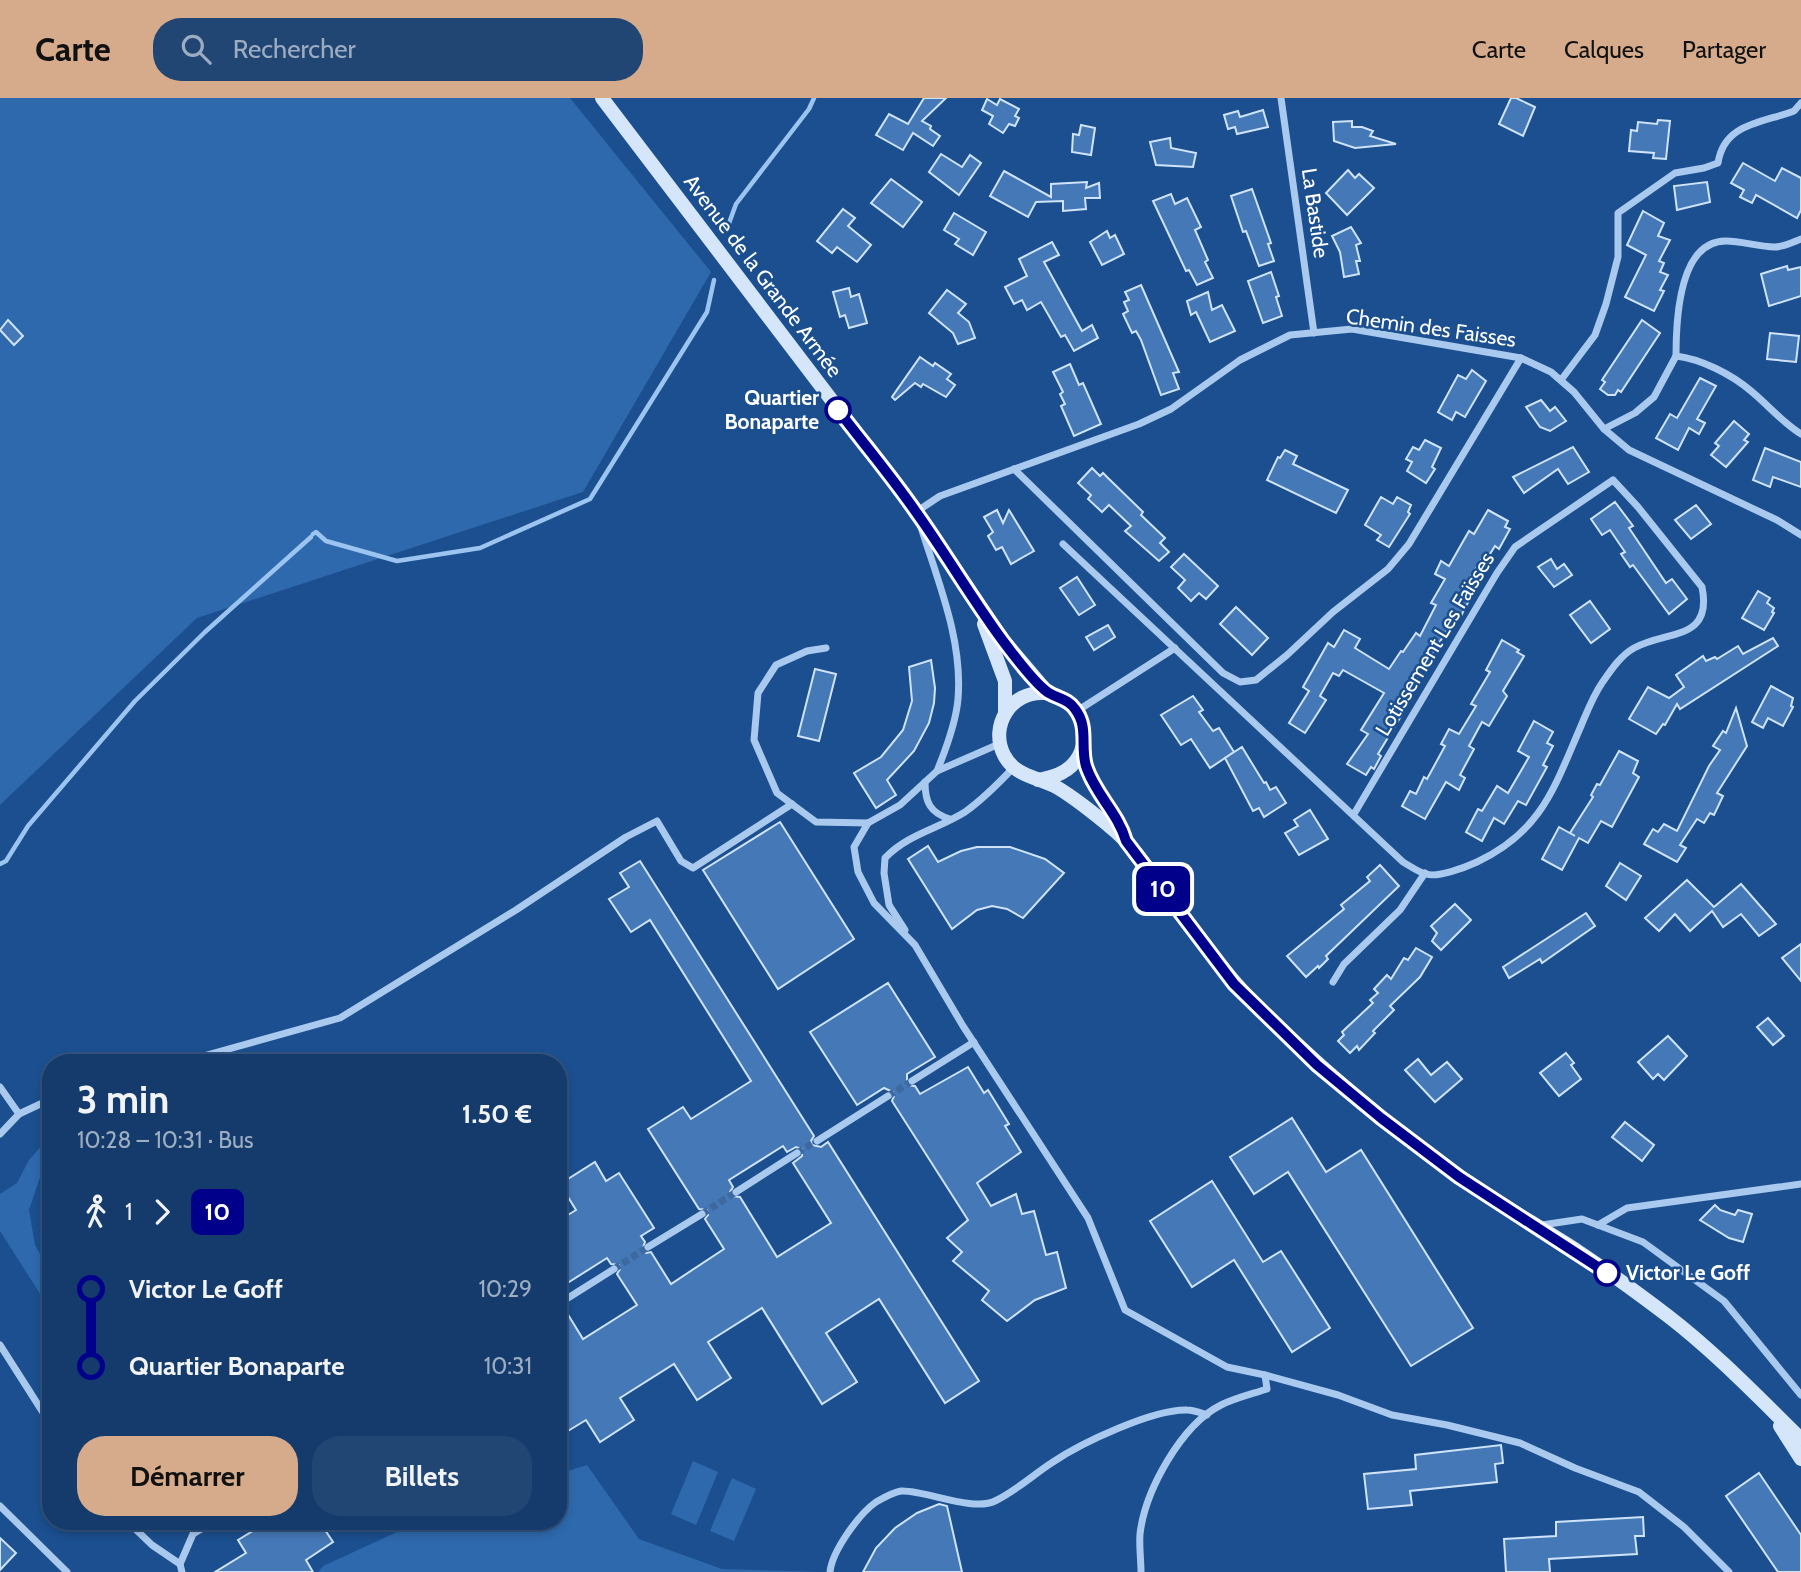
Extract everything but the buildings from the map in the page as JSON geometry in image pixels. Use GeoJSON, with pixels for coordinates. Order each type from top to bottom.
{"type":"FeatureCollection","features":[{"type":"Feature","properties":{"kind":"street","name":"Avenue de la Grande Armée"},"geometry":{"type":"LineString","coordinates":[[602,98],[916,511],[1003,640],[1048,693]]}},
{"type":"Feature","properties":{"kind":"street","name":"La Bastide"},"geometry":{"type":"LineString","coordinates":[[1281,98],[1314,333]]}},
{"type":"Feature","properties":{"kind":"street"},"geometry":{"type":"LineString","coordinates":[[1561,380],[1595,335],[1618,257],[1618,213],[1675,173],[1718,163],[1720,149],[1732,133],[1794,111],[1801,103]]}},
{"type":"Feature","properties":{"kind":"street"},"geometry":{"type":"LineString","coordinates":[[1604,429],[1635,413],[1654,397],[1676,356],[1676,320],[1684,282],[1693,259],[1706,247],[1723,240],[1778,247],[1801,239]]}},
{"type":"Feature","properties":{"kind":"street","name":"Chemin des Faisses"},"geometry":{"type":"LineString","coordinates":[[916,511],[940,496],[1139,424],[1171,409],[1240,360],[1290,335],[1352,329],[1521,358],[1551,372],[1561,380],[1604,429],[1629,450],[1777,520],[1801,535]]}},
{"type":"Feature","properties":{"kind":"street"},"geometry":{"type":"LineString","coordinates":[[1676,356],[1694,358],[1748,389],[1787,425],[1801,434]]}},
{"type":"Feature","properties":{"kind":"street"},"geometry":{"type":"LineString","coordinates":[[1014,469],[1223,673],[1240,682],[1256,680],[1333,612],[1388,569],[1409,544],[1521,358]]}},
{"type":"Feature","properties":{"kind":"street","name":"Lotissement Les Faïsses"},"geometry":{"type":"LineString","coordinates":[[1354,814],[1515,547],[1613,480],[1702,587],[1705,602],[1699,621],[1680,635],[1634,648],[1617,662],[1596,691],[1555,788],[1529,827],[1497,853],[1464,869],[1429,875],[1425,873]]}},
{"type":"Feature","properties":{"kind":"street"},"geometry":{"type":"LineString","coordinates":[[916,511],[946,606],[957,652],[958,700],[946,748],[937,771]]}},
{"type":"Feature","properties":{"kind":"street"},"geometry":{"type":"LineString","coordinates":[[1063,544],[1354,814],[1402,862],[1425,873],[1400,910],[1345,964],[1334,982]]}},
{"type":"Feature","properties":{"kind":"street","name":"Avenue de la Grande Armée"},"geometry":{"type":"LineString","coordinates":[[964,582],[992,641],[1005,681],[1005,712]]}},
{"type":"Feature","properties":{"kind":"street"},"geometry":{"type":"LineString","coordinates":[[826,648],[807,651],[776,665],[758,693],[754,740],[777,793],[816,822],[867,823],[900,805],[937,771],[999,744]]}},
{"type":"Feature","properties":{"kind":"street"},"geometry":{"type":"LineString","coordinates":[[1077,711],[1175,648]]}},
{"type":"Feature","properties":{"kind":"street"},"geometry":{"type":"LineString","coordinates":[[1038,780],[1065,772],[1082,750],[1085,736],[1077,711],[1069,702],[1048,693],[1024,696],[1005,712],[998,733],[999,744],[1004,757],[1013,768],[1025,775],[1038,780],[1054,785],[1082,803],[1126,841],[1234,984],[1317,1065],[1459,1177],[1581,1254],[1669,1317],[1709,1349],[1801,1439]]}},
{"type":"Feature","properties":{"kind":"street"},"geometry":{"type":"LineString","coordinates":[[1082,750],[1091,780],[1123,830],[1126,841]]}},
{"type":"Feature","properties":{"kind":"street"},"geometry":{"type":"LineString","coordinates":[[1013,768],[989,794],[962,813],[917,834],[895,847],[885,858],[884,873],[889,905],[1087,1218],[1125,1310],[1227,1367],[1338,1395],[1392,1415],[1520,1443],[1575,1468],[1639,1492],[1684,1527],[1729,1572]]}},
{"type":"Feature","properties":{"kind":"street"},"geometry":{"type":"LineString","coordinates":[[925,782],[925,797],[930,808],[939,816],[950,819]]}},
{"type":"Feature","properties":{"kind":"street"},"geometry":{"type":"LineString","coordinates":[[211,1054],[340,1018],[504,918],[626,837],[657,821],[681,861],[693,868],[792,804]]}},
{"type":"Feature","properties":{"kind":"street"},"geometry":{"type":"LineString","coordinates":[[867,823],[854,847],[858,872],[874,903],[915,945]]}},
{"type":"Feature","properties":{"kind":"street"},"geometry":{"type":"LineString","coordinates":[[912,1081],[974,1042]]}},
{"type":"Feature","properties":{"kind":"street"},"geometry":{"type":"LineString","coordinates":[[0,1087],[19,1114]]}},
{"type":"Feature","properties":{"kind":"street"},"geometry":{"type":"LineString","coordinates":[[817,1141],[888,1096]]}},
{"type":"Feature","properties":{"kind":"street"},"geometry":{"type":"LineString","coordinates":[[0,1134],[19,1114],[42,1103]]}},
{"type":"Feature","properties":{"kind":"street"},"geometry":{"type":"LineString","coordinates":[[736,1192],[797,1153]]}},
{"type":"Feature","properties":{"kind":"street"},"geometry":{"type":"LineString","coordinates":[[1598,1225],[1627,1208],[1801,1184]]}},
{"type":"Feature","properties":{"kind":"street"},"geometry":{"type":"LineString","coordinates":[[648,1247],[702,1214]]}},
{"type":"Feature","properties":{"kind":"street"},"geometry":{"type":"LineString","coordinates":[[1538,1226],[1582,1219],[1643,1242],[1724,1301],[1801,1395]]}},
{"type":"Feature","properties":{"kind":"street"},"geometry":{"type":"LineString","coordinates":[[567,1299],[614,1269]]}},
{"type":"Feature","properties":{"kind":"street"},"geometry":{"type":"LineString","coordinates":[[0,1345],[42,1410]]}},
{"type":"Feature","properties":{"kind":"street"},"geometry":{"type":"LineString","coordinates":[[1141,1572],[1140,1535],[1146,1509],[1164,1466],[1195,1424],[1220,1405],[1267,1389],[1265,1375]]}},
{"type":"Feature","properties":{"kind":"street"},"geometry":{"type":"LineString","coordinates":[[1766,1405],[1801,1459]]}},
{"type":"Feature","properties":{"kind":"street"},"geometry":{"type":"LineString","coordinates":[[830,1572],[844,1538],[858,1521],[875,1503],[899,1491],[968,1503],[993,1503],[1069,1452],[1101,1437],[1153,1416],[1177,1411],[1189,1410],[1208,1415]]}},
{"type":"Feature","properties":{"kind":"street"},"geometry":{"type":"LineString","coordinates":[[0,1506],[67,1572]]}},
{"type":"Feature","properties":{"kind":"street"},"geometry":{"type":"LineString","coordinates":[[137,1530],[181,1568],[193,1534],[199,1530]]}},
{"type":"Feature","properties":{"kind":"shaded area"},"geometry":{"type":"Polygon","coordinates":[[[0,98],[570,98],[711,272],[583,492],[197,618],[0,805],[0,98]]]}},
{"type":"Feature","properties":{"kind":"shaded area"},"geometry":{"type":"Polygon","coordinates":[[[42,1145],[42,1173],[29,1210],[35,1245],[42,1257],[42,1297],[0,1231],[0,1194],[17,1183],[29,1160],[42,1145]]]}},
{"type":"Feature","properties":{"kind":"shaded area"},"geometry":{"type":"Polygon","coordinates":[[[693,1461],[718,1472],[696,1525],[671,1514],[693,1461]]]}},
{"type":"Feature","properties":{"kind":"shaded area"},"geometry":{"type":"Polygon","coordinates":[[[587,1465],[639,1539],[722,1569],[822,1572],[318,1572],[323,1566],[401,1530],[567,1530],[567,1471],[587,1465]]]}},
{"type":"Feature","properties":{"kind":"shaded area"},"geometry":{"type":"Polygon","coordinates":[[[732,1478],[756,1489],[734,1541],[710,1531],[732,1478]]]}},
{"type":"Feature","properties":{"kind":"waterway"},"geometry":{"type":"LineString","coordinates":[[728,226],[736,204],[809,109],[814,98]]}},
{"type":"Feature","properties":{"kind":"waterway"},"geometry":{"type":"LineString","coordinates":[[313,534],[316,532],[326,541],[397,561],[480,548],[590,499],[707,312],[714,280]]}},
{"type":"Feature","properties":{"kind":"waterway"},"geometry":{"type":"LineString","coordinates":[[0,864],[6,861],[28,826],[135,701],[205,632],[311,537]]}},
{"type":"Feature","properties":{"kind":"tunnel"},"geometry":{"type":"LineString","coordinates":[[888,1096],[912,1081]]}},
{"type":"Feature","properties":{"kind":"tunnel"},"geometry":{"type":"LineString","coordinates":[[797,1153],[817,1141]]}},
{"type":"Feature","properties":{"kind":"tunnel"},"geometry":{"type":"LineString","coordinates":[[702,1214],[736,1192]]}},
{"type":"Feature","properties":{"kind":"tunnel"},"geometry":{"type":"LineString","coordinates":[[614,1269],[648,1247]]}},
{"type":"Feature","properties":{"kind":"bus line","name":"10"},"geometry":{"type":"LineString","coordinates":[[838,410],[916,511],[1003,640],[1048,693],[1069,702],[1077,711],[1083,723],[1085,736],[1082,750],[1086,766],[1101,798],[1117,819],[1126,841],[1234,984],[1317,1065],[1381,1118],[1459,1177],[1607,1273]]}},
{"type":"Feature","properties":{"kind":"place","name":"Quartier Bonaparte"},"geometry":{"type":"Point","coordinates":[838,410]}},
{"type":"Feature","properties":{"kind":"place","name":"Victor Le Goff"},"geometry":{"type":"Point","coordinates":[1607,1273]}}]}
